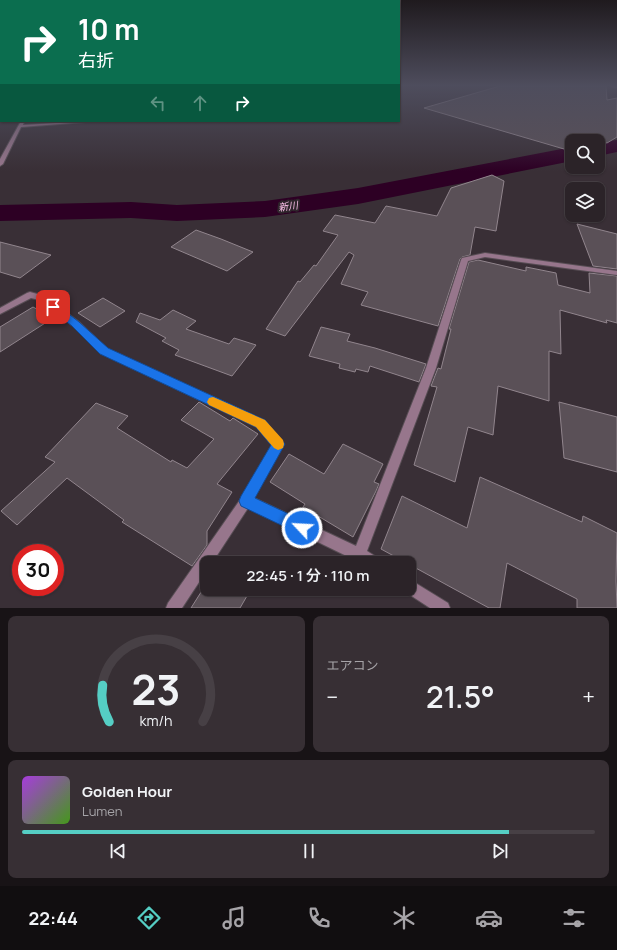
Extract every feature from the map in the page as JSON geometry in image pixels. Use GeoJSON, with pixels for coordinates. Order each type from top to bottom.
{"type":"FeatureCollection","features":[{"type":"Feature","properties":{"kind":"street"},"geometry":{"type":"LineString","coordinates":[[0,164],[22,122]]}},
{"type":"Feature","properties":{"kind":"street"},"geometry":{"type":"LineString","coordinates":[[20,126],[73,122]]}},
{"type":"Feature","properties":{"kind":"street"},"geometry":{"type":"LineString","coordinates":[[359,554],[431,368],[465,260],[485,255],[617,273]]}},
{"type":"Feature","properties":{"kind":"street"},"geometry":{"type":"LineString","coordinates":[[0,311],[30,295],[42,298],[76,324],[104,351],[260,424],[278,444],[246,501],[173,608]]}},
{"type":"Feature","properties":{"kind":"street"},"geometry":{"type":"LineString","coordinates":[[246,501],[362,556]]}},
{"type":"Feature","properties":{"kind":"street"},"geometry":{"type":"LineString","coordinates":[[416,591],[443,608]]}},
{"type":"Feature","properties":{"kind":"building"},"geometry":{"type":"Polygon","coordinates":[[[446,114],[617,114],[617,137],[607,143],[605,143],[605,134],[565,134],[565,149],[446,114]]]}},
{"type":"Feature","properties":{"kind":"building"},"geometry":{"type":"Polygon","coordinates":[[[492,175],[504,181],[496,231],[475,227],[470,255],[460,259],[438,326],[361,305],[368,292],[341,284],[354,255],[349,252],[285,336],[266,329],[298,281],[300,282],[314,265],[316,266],[338,235],[323,231],[335,215],[375,223],[386,206],[437,216],[451,188],[492,175]]]}},
{"type":"Feature","properties":{"kind":"building"},"geometry":{"type":"Polygon","coordinates":[[[577,224],[617,234],[617,269],[593,266],[577,224]]]}},
{"type":"Feature","properties":{"kind":"building"},"geometry":{"type":"Polygon","coordinates":[[[196,230],[253,252],[227,271],[171,247],[196,230]]]}},
{"type":"Feature","properties":{"kind":"building"},"geometry":{"type":"Polygon","coordinates":[[[0,242],[51,255],[20,278],[0,272],[0,242]]]}},
{"type":"Feature","properties":{"kind":"building"},"geometry":{"type":"Polygon","coordinates":[[[478,260],[526,271],[526,267],[556,273],[558,285],[590,293],[589,273],[617,276],[617,323],[606,320],[607,323],[560,310],[561,354],[549,351],[549,401],[498,386],[493,435],[468,427],[455,482],[414,465],[437,387],[431,386],[438,368],[441,369],[451,329],[449,329],[469,262],[478,260]]]}},
{"type":"Feature","properties":{"kind":"building"},"geometry":{"type":"Polygon","coordinates":[[[103,298],[125,311],[100,327],[78,313],[103,298]]]}},
{"type":"Feature","properties":{"kind":"building"},"geometry":{"type":"Polygon","coordinates":[[[33,307],[53,318],[0,352],[0,327],[33,307]]]}},
{"type":"Feature","properties":{"kind":"building"},"geometry":{"type":"Polygon","coordinates":[[[173,310],[196,321],[186,329],[229,344],[234,338],[256,345],[232,376],[175,355],[179,350],[162,341],[166,338],[136,322],[140,313],[160,320],[173,310]]]}},
{"type":"Feature","properties":{"kind":"building"},"geometry":{"type":"Polygon","coordinates":[[[321,327],[350,334],[347,341],[426,364],[419,382],[370,366],[368,372],[356,369],[355,372],[339,368],[340,364],[309,356],[321,327]]]}},
{"type":"Feature","properties":{"kind":"building"},"geometry":{"type":"Polygon","coordinates":[[[199,402],[230,421],[233,418],[258,434],[217,484],[232,492],[207,531],[207,545],[192,566],[122,522],[124,520],[67,478],[17,525],[1,511],[55,462],[45,457],[96,403],[128,416],[117,428],[171,462],[172,460],[187,468],[214,439],[181,420],[199,402]]]}},
{"type":"Feature","properties":{"kind":"building"},"geometry":{"type":"Polygon","coordinates":[[[559,402],[617,417],[617,472],[564,458],[559,402]]]}},
{"type":"Feature","properties":{"kind":"building"},"geometry":{"type":"Polygon","coordinates":[[[343,444],[383,464],[374,482],[379,484],[353,537],[303,507],[305,504],[270,482],[289,454],[324,474],[343,444]]]}},
{"type":"Feature","properties":{"kind":"building"},"geometry":{"type":"Polygon","coordinates":[[[480,477],[582,522],[583,516],[617,533],[617,608],[577,608],[577,599],[507,563],[500,608],[489,608],[416,568],[416,556],[394,556],[381,549],[402,496],[467,528],[480,477]]]}},
{"type":"Feature","properties":{"kind":"building"},"geometry":{"type":"Polygon","coordinates":[[[200,594],[200,596],[247,596],[240,608],[191,608],[200,594]]]}},
{"type":"Feature","properties":{"kind":"waterway","name":"新川"},"geometry":{"type":"LineString","coordinates":[[605,148],[617,146]]}},
{"type":"Feature","properties":{"kind":"waterway","name":"新川"},"geometry":{"type":"LineString","coordinates":[[0,213],[131,210],[177,213],[265,209],[358,196],[565,155]]}},
{"type":"Feature","properties":{"kind":"slow traffic"},"geometry":{"type":"LineString","coordinates":[[213,402],[260,424],[278,444]]}},
{"type":"Feature","properties":{"kind":"route"},"geometry":{"type":"LineString","coordinates":[[53,307],[76,324],[104,351],[260,424],[278,444],[246,501],[302,528]]}}]}
